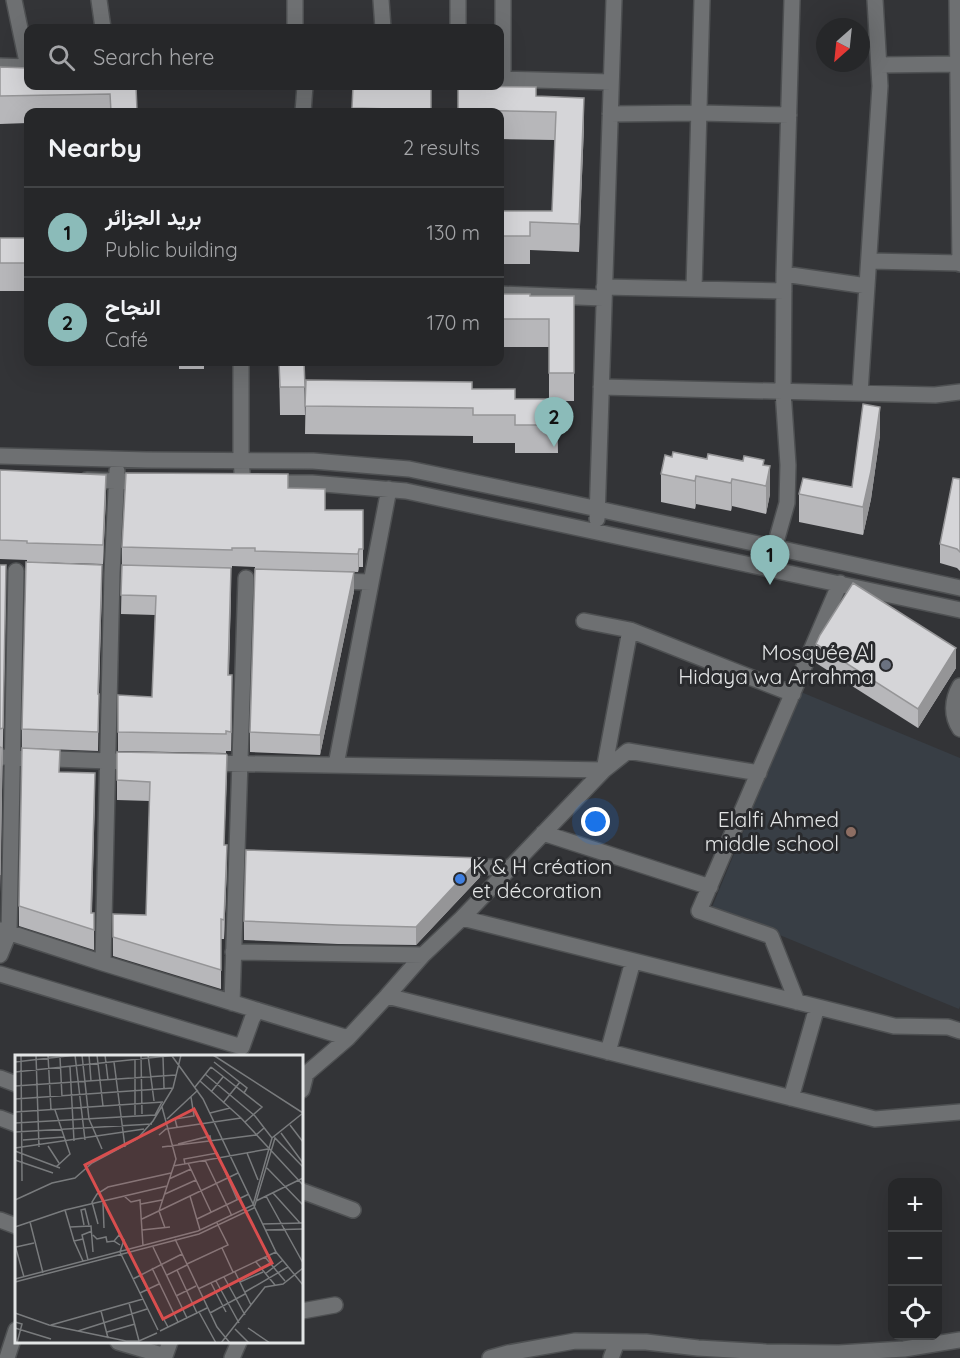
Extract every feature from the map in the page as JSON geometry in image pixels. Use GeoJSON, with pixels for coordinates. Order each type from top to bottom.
{"type":"FeatureCollection","features":[{"type":"Feature","properties":{"kind":"street"},"geometry":{"type":"LineString","coordinates":[[14,0],[24,48]]}},
{"type":"Feature","properties":{"kind":"street"},"geometry":{"type":"LineString","coordinates":[[99,0],[103,24]]}},
{"type":"Feature","properties":{"kind":"street"},"geometry":{"type":"LineString","coordinates":[[295,0],[295,24]]}},
{"type":"Feature","properties":{"kind":"street"},"geometry":{"type":"LineString","coordinates":[[381,0],[383,24]]}},
{"type":"Feature","properties":{"kind":"street"},"geometry":{"type":"LineString","coordinates":[[458,0],[458,24]]}},
{"type":"Feature","properties":{"kind":"street"},"geometry":{"type":"LineString","coordinates":[[502,24],[503,0]]}},
{"type":"Feature","properties":{"kind":"street"},"geometry":{"type":"LineString","coordinates":[[597,531],[614,0]]}},
{"type":"Feature","properties":{"kind":"street"},"geometry":{"type":"LineString","coordinates":[[694,289],[702,0]]}},
{"type":"Feature","properties":{"kind":"street"},"geometry":{"type":"LineString","coordinates":[[768,568],[787,503],[788,465],[783,391],[784,274],[792,0]]}},
{"type":"Feature","properties":{"kind":"street"},"geometry":{"type":"LineString","coordinates":[[861,393],[880,86],[875,0]]}},
{"type":"Feature","properties":{"kind":"street"},"geometry":{"type":"LineString","coordinates":[[870,261],[960,263],[957,0]]}},
{"type":"Feature","properties":{"kind":"street"},"geometry":{"type":"LineString","coordinates":[[879,65],[957,64]]}},
{"type":"Feature","properties":{"kind":"street"},"geometry":{"type":"LineString","coordinates":[[0,66],[24,67]]}},
{"type":"Feature","properties":{"kind":"street"},"geometry":{"type":"LineString","coordinates":[[504,79],[611,82]]}},
{"type":"Feature","properties":{"kind":"street"},"geometry":{"type":"LineString","coordinates":[[303,108],[305,90]]}},
{"type":"Feature","properties":{"kind":"street"},"geometry":{"type":"LineString","coordinates":[[610,114],[789,115]]}},
{"type":"Feature","properties":{"kind":"street"},"geometry":{"type":"LineString","coordinates":[[784,274],[867,286]]}},
{"type":"Feature","properties":{"kind":"street"},"geometry":{"type":"LineString","coordinates":[[504,294],[694,289],[784,291]]}},
{"type":"Feature","properties":{"kind":"street"},"geometry":{"type":"LineString","coordinates":[[241,366],[241,461],[237,482],[312,483],[406,491],[960,609]]}},
{"type":"Feature","properties":{"kind":"street"},"geometry":{"type":"LineString","coordinates":[[601,387],[935,395],[960,393]]}},
{"type":"Feature","properties":{"kind":"street"},"geometry":{"type":"LineString","coordinates":[[0,456],[313,461],[409,470],[960,588]]}},
{"type":"Feature","properties":{"kind":"street"},"geometry":{"type":"LineString","coordinates":[[103,963],[112,574],[117,459]]}},
{"type":"Feature","properties":{"kind":"street"},"geometry":{"type":"LineString","coordinates":[[70,480],[159,482]]}},
{"type":"Feature","properties":{"kind":"street"},"geometry":{"type":"LineString","coordinates":[[336,765],[389,489]]}},
{"type":"Feature","properties":{"kind":"street"},"geometry":{"type":"LineString","coordinates":[[0,571],[22,571],[6,757],[4,931],[0,955]]}},
{"type":"Feature","properties":{"kind":"street"},"geometry":{"type":"LineString","coordinates":[[232,1003],[233,952],[243,858],[240,763],[246,578]]}},
{"type":"Feature","properties":{"kind":"street"},"geometry":{"type":"LineString","coordinates":[[326,581],[371,582]]}},
{"type":"Feature","properties":{"kind":"street"},"geometry":{"type":"LineString","coordinates":[[797,1002],[771,936],[699,912],[840,584]]}},
{"type":"Feature","properties":{"kind":"street"},"geometry":{"type":"LineString","coordinates":[[584,621],[630,630],[793,694]]}},
{"type":"Feature","properties":{"kind":"street"},"geometry":{"type":"LineString","coordinates":[[604,770],[630,630]]}},
{"type":"Feature","properties":{"kind":"street"},"geometry":{"type":"LineString","coordinates":[[960,686],[953,707],[953,714],[960,729]]}},
{"type":"Feature","properties":{"kind":"street"},"geometry":{"type":"LineString","coordinates":[[303,1086],[306,1074],[348,1038],[423,955],[462,918],[604,770],[628,751],[759,773]]}},
{"type":"Feature","properties":{"kind":"street"},"geometry":{"type":"LineString","coordinates":[[6,757],[152,762]]}},
{"type":"Feature","properties":{"kind":"street"},"geometry":{"type":"LineString","coordinates":[[196,763],[604,770]]}},
{"type":"Feature","properties":{"kind":"street"},"geometry":{"type":"LineString","coordinates":[[543,833],[710,887]]}},
{"type":"Feature","properties":{"kind":"street"},"geometry":{"type":"LineString","coordinates":[[449,866],[508,868]]}},
{"type":"Feature","properties":{"kind":"street"},"geometry":{"type":"LineString","coordinates":[[462,918],[894,1026],[948,1027],[960,1031]]}},
{"type":"Feature","properties":{"kind":"street"},"geometry":{"type":"LineString","coordinates":[[4,931],[348,1038]]}},
{"type":"Feature","properties":{"kind":"street"},"geometry":{"type":"LineString","coordinates":[[233,952],[423,955]]}},
{"type":"Feature","properties":{"kind":"street"},"geometry":{"type":"LineString","coordinates":[[608,1052],[633,961]]}},
{"type":"Feature","properties":{"kind":"street"},"geometry":{"type":"LineString","coordinates":[[0,974],[242,1047],[257,1010]]}},
{"type":"Feature","properties":{"kind":"street"},"geometry":{"type":"LineString","coordinates":[[387,996],[875,1119],[960,1112]]}},
{"type":"Feature","properties":{"kind":"street"},"geometry":{"type":"LineString","coordinates":[[791,1098],[817,1007]]}},
{"type":"Feature","properties":{"kind":"street"},"geometry":{"type":"LineString","coordinates":[[0,1078],[15,1084]]}},
{"type":"Feature","properties":{"kind":"street"},"geometry":{"type":"LineString","coordinates":[[0,1118],[15,1124]]}},
{"type":"Feature","properties":{"kind":"street"},"geometry":{"type":"LineString","coordinates":[[303,1191],[353,1210]]}},
{"type":"Feature","properties":{"kind":"street"},"geometry":{"type":"LineString","coordinates":[[0,1220],[15,1226]]}},
{"type":"Feature","properties":{"kind":"street"},"geometry":{"type":"LineString","coordinates":[[303,1311],[335,1305]]}},
{"type":"Feature","properties":{"kind":"street"},"geometry":{"type":"LineString","coordinates":[[7,1358],[15,1333]]}},
{"type":"Feature","properties":{"kind":"street"},"geometry":{"type":"LineString","coordinates":[[490,1358],[575,1341],[646,1342],[766,1352],[839,1353],[904,1349],[960,1340]]}},
{"type":"Feature","properties":{"kind":"street"},"geometry":{"type":"LineString","coordinates":[[611,1358],[617,1342]]}},
{"type":"Feature","properties":{"kind":"street"},"geometry":{"type":"LineString","coordinates":[[127,1343],[167,1352]]}},
{"type":"Feature","properties":{"kind":"street"},"geometry":{"type":"LineString","coordinates":[[232,1358],[238,1343]]}},
{"type":"Feature","properties":{"kind":"shaded area","name":"Elalfi Ahmed middle school"},"geometry":{"type":"Polygon","coordinates":[[[801,692],[960,758],[959,1009],[712,907],[801,692]]]}},
{"type":"Feature","properties":{"kind":"building"},"geometry":{"type":"Polygon","coordinates":[[[0,67],[24,68],[24,90],[136,90],[137,108],[111,108],[110,94],[0,96],[0,67]]]}},
{"type":"Feature","properties":{"kind":"building"},"geometry":{"type":"Polygon","coordinates":[[[536,87],[536,96],[584,98],[579,224],[530,222],[530,236],[504,236],[504,211],[552,211],[556,112],[504,111],[504,108],[458,108],[458,90],[536,87]]]}},
{"type":"Feature","properties":{"kind":"building"},"geometry":{"type":"Polygon","coordinates":[[[353,90],[431,90],[431,108],[352,108],[353,90]]]}},
{"type":"Feature","properties":{"kind":"building"},"geometry":{"type":"Polygon","coordinates":[[[0,238],[24,238],[24,263],[0,263],[0,238]]]}},
{"type":"Feature","properties":{"kind":"building"},"geometry":{"type":"Polygon","coordinates":[[[504,294],[574,296],[574,373],[549,373],[549,319],[504,319],[504,294]]]}},
{"type":"Feature","properties":{"kind":"building"},"geometry":{"type":"Polygon","coordinates":[[[279,366],[304,366],[305,387],[280,387],[279,366]]]}},
{"type":"Feature","properties":{"kind":"building"},"geometry":{"type":"Polygon","coordinates":[[[306,380],[472,382],[472,389],[515,389],[515,399],[557,399],[558,425],[515,425],[515,415],[473,415],[473,408],[305,406],[306,380]]]}},
{"type":"Feature","properties":{"kind":"building"},"geometry":{"type":"Polygon","coordinates":[[[863,404],[880,407],[871,471],[863,507],[799,494],[803,478],[852,487],[863,404]]]}},
{"type":"Feature","properties":{"kind":"building"},"geometry":{"type":"Polygon","coordinates":[[[673,452],[707,459],[708,454],[743,461],[744,456],[764,460],[763,465],[770,466],[766,486],[732,479],[731,483],[696,476],[695,481],[661,474],[665,455],[672,457],[673,452]]]}},
{"type":"Feature","properties":{"kind":"building"},"geometry":{"type":"Polygon","coordinates":[[[0,470],[106,475],[103,545],[0,540],[0,470]]]}},
{"type":"Feature","properties":{"kind":"building"},"geometry":{"type":"Polygon","coordinates":[[[126,473],[288,474],[288,488],[325,489],[325,510],[363,510],[363,549],[359,549],[358,554],[255,551],[255,548],[232,548],[232,550],[122,547],[126,473]]]}},
{"type":"Feature","properties":{"kind":"building"},"geometry":{"type":"Polygon","coordinates":[[[953,478],[960,479],[960,552],[940,544],[953,478]]]}},
{"type":"Feature","properties":{"kind":"building"},"geometry":{"type":"Polygon","coordinates":[[[26,562],[102,565],[98,732],[22,729],[26,562]]]}},
{"type":"Feature","properties":{"kind":"building"},"geometry":{"type":"Polygon","coordinates":[[[0,565],[6,565],[3,728],[0,729],[0,565]]]}},
{"type":"Feature","properties":{"kind":"building"},"geometry":{"type":"Polygon","coordinates":[[[122,565],[231,568],[228,675],[232,675],[231,732],[226,731],[226,734],[118,732],[118,695],[152,697],[156,596],[121,595],[122,565]]]}},
{"type":"Feature","properties":{"kind":"building"},"geometry":{"type":"Polygon","coordinates":[[[255,569],[354,572],[320,735],[250,732],[255,569]]]}},
{"type":"Feature","properties":{"kind":"building","name":"Mosquée Al Hidaya wa Arrahma"},"geometry":{"type":"Polygon","coordinates":[[[853,583],[956,648],[918,709],[816,644],[853,583]]]}},
{"type":"Feature","properties":{"kind":"building"},"geometry":{"type":"Polygon","coordinates":[[[0,747],[2,748],[0,875],[0,747]]]}},
{"type":"Feature","properties":{"kind":"building"},"geometry":{"type":"Polygon","coordinates":[[[22,748],[60,750],[59,772],[95,773],[91,913],[94,913],[94,930],[19,906],[22,748]]]}},
{"type":"Feature","properties":{"kind":"building"},"geometry":{"type":"Polygon","coordinates":[[[117,752],[227,755],[224,845],[227,845],[224,920],[221,919],[221,970],[113,937],[113,914],[146,915],[150,782],[117,780],[117,752]]]}},
{"type":"Feature","properties":{"kind":"building"},"geometry":{"type":"Polygon","coordinates":[[[246,850],[480,858],[416,927],[338,925],[244,921],[246,850]]]}},
{"type":"Feature","properties":{"kind":"place","name":"النجاح"},"geometry":{"type":"Point","coordinates":[554,447]}},
{"type":"Feature","properties":{"kind":"place","name":"بريد الجزائر"},"geometry":{"type":"Point","coordinates":[770,585]}},
{"type":"Feature","properties":{"kind":"place","name":"Mosquée Al Hidaya wa Arrahma"},"geometry":{"type":"Point","coordinates":[886,665]}},
{"type":"Feature","properties":{"kind":"place","name":"Elalfi Ahmed middle school"},"geometry":{"type":"Point","coordinates":[851,832]}},
{"type":"Feature","properties":{"kind":"place","name":"K & H création et décoration"},"geometry":{"type":"Point","coordinates":[460,879]}}]}
